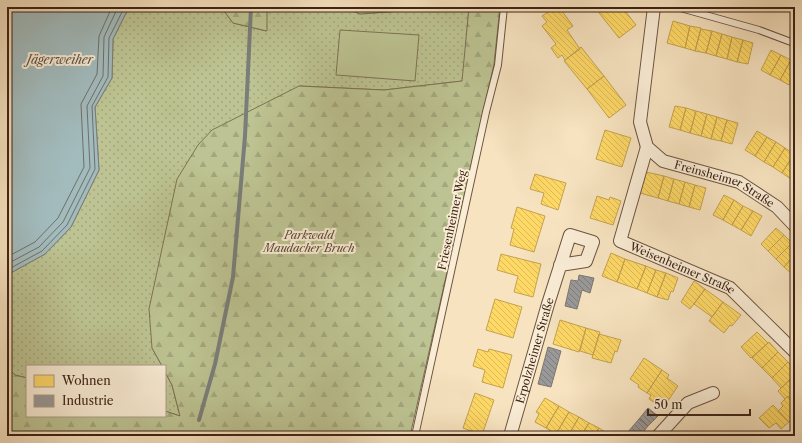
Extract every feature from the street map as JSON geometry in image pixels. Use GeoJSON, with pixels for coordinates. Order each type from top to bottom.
{"type":"FeatureCollection","features":[{"type":"Feature","properties":{"kind":"street"},"geometry":{"type":"LineString","coordinates":[[647,147],[640,122],[654,7]]}},
{"type":"Feature","properties":{"kind":"street","name":"Freinsheimer Straße"},"geometry":{"type":"LineString","coordinates":[[647,147],[663,161],[739,182],[777,207],[795,226]]}},
{"type":"Feature","properties":{"kind":"street","name":"Weisenheimer Straße"},"geometry":{"type":"LineString","coordinates":[[647,147],[620,241],[730,288],[795,352]]}},
{"type":"Feature","properties":{"kind":"street","name":"Erpolzheimer Straße"},"geometry":{"type":"LineString","coordinates":[[510,436],[560,265]]}},
{"type":"Feature","properties":{"kind":"street"},"geometry":{"type":"LineString","coordinates":[[658,436],[688,404],[713,393]]}},
{"type":"Feature","properties":{"kind":"lane","name":"Friesenheimer Weg"},"geometry":{"type":"LineString","coordinates":[[415,436],[486,112],[498,65],[504,7]]}},
{"type":"Feature","properties":{"kind":"lane"},"geometry":{"type":"LineString","coordinates":[[677,7],[759,30],[791,42]]}},
{"type":"Feature","properties":{"kind":"green space"},"geometry":{"type":"Polygon","coordinates":[[[127,7],[221,7],[233,23],[266,31],[267,7],[344,7],[360,14],[469,7],[463,81],[384,90],[299,86],[152,348],[161,365],[26,365],[26,378],[15,375],[7,367],[7,275],[45,254],[71,227],[99,170],[95,107],[112,78],[113,39],[127,11],[127,7]]]}},
{"type":"Feature","properties":{"kind":"green space"},"geometry":{"type":"Polygon","coordinates":[[[221,7],[267,7],[267,31],[233,23],[221,7]]]}},
{"type":"Feature","properties":{"kind":"green space"},"geometry":{"type":"Polygon","coordinates":[[[344,7],[454,7],[360,14],[344,7]]]}},
{"type":"Feature","properties":{"kind":"green space","name":"Parkwald Maudacher Bruch"},"geometry":{"type":"Polygon","coordinates":[[[469,7],[500,7],[494,64],[410,436],[7,436],[7,367],[15,375],[26,378],[26,417],[166,417],[166,411],[180,416],[172,385],[166,374],[166,365],[161,365],[152,348],[149,309],[177,179],[198,145],[212,130],[299,86],[384,90],[462,81],[469,7]]]}},
{"type":"Feature","properties":{"kind":"green space"},"geometry":{"type":"Polygon","coordinates":[[[340,30],[419,35],[415,81],[336,75],[340,30]]]}},
{"type":"Feature","properties":{"kind":"green space"},"geometry":{"type":"Polygon","coordinates":[[[166,374],[172,385],[180,416],[166,411],[166,374]]]}},
{"type":"Feature","properties":{"kind":"water","name":"Jägerweiher"},"geometry":{"type":"Polygon","coordinates":[[[7,7],[127,7],[127,11],[113,39],[112,78],[95,107],[99,170],[71,227],[45,254],[7,275],[7,7]]]}},
{"type":"Feature","properties":{"kind":"building: Wohnen"},"geometry":{"type":"Polygon","coordinates":[[[549,7],[559,7],[573,26],[567,30],[580,49],[565,60],[562,55],[558,58],[551,48],[556,44],[542,26],[547,22],[542,16],[551,10],[549,7]]]}},
{"type":"Feature","properties":{"kind":"building: Wohnen"},"geometry":{"type":"Polygon","coordinates":[[[598,7],[622,7],[636,25],[619,38],[596,9],[598,7]]]}},
{"type":"Feature","properties":{"kind":"building: Wohnen"},"geometry":{"type":"Polygon","coordinates":[[[673,21],[690,26],[685,48],[667,43],[673,21]]]}},
{"type":"Feature","properties":{"kind":"building: Wohnen"},"geometry":{"type":"Polygon","coordinates":[[[690,26],[701,28],[695,51],[685,48],[690,26]]]}},
{"type":"Feature","properties":{"kind":"building: Wohnen"},"geometry":{"type":"Polygon","coordinates":[[[701,29],[712,31],[706,53],[695,51],[701,29]]]}},
{"type":"Feature","properties":{"kind":"building: Wohnen"},"geometry":{"type":"Polygon","coordinates":[[[712,31],[722,34],[716,56],[706,53],[712,31]]]}},
{"type":"Feature","properties":{"kind":"building: Wohnen"},"geometry":{"type":"Polygon","coordinates":[[[722,34],[732,37],[727,59],[716,56],[722,34]]]}},
{"type":"Feature","properties":{"kind":"building: Wohnen"},"geometry":{"type":"Polygon","coordinates":[[[732,37],[743,40],[737,62],[727,59],[732,37]]]}},
{"type":"Feature","properties":{"kind":"building: Wohnen"},"geometry":{"type":"Polygon","coordinates":[[[743,40],[753,43],[748,64],[737,62],[743,40]]]}},
{"type":"Feature","properties":{"kind":"building: Wohnen"},"geometry":{"type":"Polygon","coordinates":[[[581,47],[604,76],[587,89],[564,61],[581,47]]]}},
{"type":"Feature","properties":{"kind":"building: Wohnen"},"geometry":{"type":"Polygon","coordinates":[[[771,50],[781,55],[770,75],[761,70],[771,50]]]}},
{"type":"Feature","properties":{"kind":"building: Wohnen"},"geometry":{"type":"Polygon","coordinates":[[[781,55],[791,60],[780,80],[770,75],[781,55]]]}},
{"type":"Feature","properties":{"kind":"building: Wohnen"},"geometry":{"type":"Polygon","coordinates":[[[791,60],[795,63],[795,75],[789,85],[780,80],[791,60]]]}},
{"type":"Feature","properties":{"kind":"building: Wohnen"},"geometry":{"type":"Polygon","coordinates":[[[604,76],[626,105],[609,118],[587,89],[604,76]]]}},
{"type":"Feature","properties":{"kind":"building: Wohnen"},"geometry":{"type":"Polygon","coordinates":[[[675,106],[686,108],[680,130],[669,127],[675,106]]]}},
{"type":"Feature","properties":{"kind":"building: Wohnen"},"geometry":{"type":"Polygon","coordinates":[[[686,108],[696,111],[690,133],[680,130],[686,108]]]}},
{"type":"Feature","properties":{"kind":"building: Wohnen"},"geometry":{"type":"Polygon","coordinates":[[[696,111],[707,114],[701,136],[690,133],[696,111]]]}},
{"type":"Feature","properties":{"kind":"building: Wohnen"},"geometry":{"type":"Polygon","coordinates":[[[707,114],[717,117],[711,139],[701,136],[707,114]]]}},
{"type":"Feature","properties":{"kind":"building: Wohnen"},"geometry":{"type":"Polygon","coordinates":[[[717,117],[727,120],[721,141],[711,139],[717,117]]]}},
{"type":"Feature","properties":{"kind":"building: Wohnen"},"geometry":{"type":"Polygon","coordinates":[[[727,120],[738,123],[732,144],[721,141],[727,120]]]}},
{"type":"Feature","properties":{"kind":"building: Wohnen"},"geometry":{"type":"Polygon","coordinates":[[[605,130],[631,138],[622,167],[596,159],[605,130]]]}},
{"type":"Feature","properties":{"kind":"building: Wohnen"},"geometry":{"type":"Polygon","coordinates":[[[757,131],[767,137],[755,156],[745,150],[757,131]]]}},
{"type":"Feature","properties":{"kind":"building: Wohnen"},"geometry":{"type":"Polygon","coordinates":[[[767,137],[776,142],[764,162],[755,156],[767,137]]]}},
{"type":"Feature","properties":{"kind":"building: Wohnen"},"geometry":{"type":"Polygon","coordinates":[[[776,142],[785,148],[773,167],[764,162],[776,142]]]}},
{"type":"Feature","properties":{"kind":"building: Wohnen"},"geometry":{"type":"Polygon","coordinates":[[[785,148],[794,154],[782,173],[773,167],[785,148]]]}},
{"type":"Feature","properties":{"kind":"building: Wohnen"},"geometry":{"type":"Polygon","coordinates":[[[794,154],[795,173],[791,179],[782,173],[794,154]]]}},
{"type":"Feature","properties":{"kind":"building: Wohnen"},"geometry":{"type":"Polygon","coordinates":[[[646,172],[664,176],[658,198],[640,193],[646,172]]]}},
{"type":"Feature","properties":{"kind":"building: Wohnen"},"geometry":{"type":"Polygon","coordinates":[[[535,174],[566,183],[558,210],[541,204],[544,193],[530,189],[535,174]]]}},
{"type":"Feature","properties":{"kind":"building: Wohnen"},"geometry":{"type":"Polygon","coordinates":[[[664,176],[674,179],[668,201],[658,198],[664,176]]]}},
{"type":"Feature","properties":{"kind":"building: Wohnen"},"geometry":{"type":"Polygon","coordinates":[[[674,179],[685,182],[679,204],[668,201],[674,179]]]}},
{"type":"Feature","properties":{"kind":"building: Wohnen"},"geometry":{"type":"Polygon","coordinates":[[[685,182],[695,185],[689,207],[679,204],[685,182]]]}},
{"type":"Feature","properties":{"kind":"building: Wohnen"},"geometry":{"type":"Polygon","coordinates":[[[695,185],[706,188],[700,210],[689,207],[695,185]]]}},
{"type":"Feature","properties":{"kind":"building: Wohnen"},"geometry":{"type":"Polygon","coordinates":[[[724,195],[734,200],[723,220],[713,215],[724,195]]]}},
{"type":"Feature","properties":{"kind":"building: Wohnen"},"geometry":{"type":"Polygon","coordinates":[[[597,196],[609,200],[610,197],[621,201],[613,225],[590,218],[597,196]]]}},
{"type":"Feature","properties":{"kind":"building: Wohnen"},"geometry":{"type":"Polygon","coordinates":[[[734,200],[743,206],[732,225],[723,220],[734,200]]]}},
{"type":"Feature","properties":{"kind":"building: Wohnen"},"geometry":{"type":"Polygon","coordinates":[[[743,206],[753,211],[741,230],[732,225],[743,206]]]}},
{"type":"Feature","properties":{"kind":"building: Wohnen"},"geometry":{"type":"Polygon","coordinates":[[[517,207],[545,216],[534,252],[510,245],[514,229],[511,228],[517,207]]]}},
{"type":"Feature","properties":{"kind":"building: Wohnen"},"geometry":{"type":"Polygon","coordinates":[[[753,211],[762,216],[751,236],[741,230],[753,211]]]}},
{"type":"Feature","properties":{"kind":"building: Wohnen"},"geometry":{"type":"Polygon","coordinates":[[[776,228],[784,235],[768,251],[761,244],[776,228]]]}},
{"type":"Feature","properties":{"kind":"building: Wohnen"},"geometry":{"type":"Polygon","coordinates":[[[784,235],[792,243],[776,259],[768,251],[784,235]]]}},
{"type":"Feature","properties":{"kind":"building: Wohnen"},"geometry":{"type":"Polygon","coordinates":[[[792,243],[795,246],[795,255],[784,267],[776,259],[792,243]]]}},
{"type":"Feature","properties":{"kind":"building: Wohnen"},"geometry":{"type":"Polygon","coordinates":[[[611,253],[625,259],[617,282],[602,276],[611,253]]]}},
{"type":"Feature","properties":{"kind":"building: Wohnen"},"geometry":{"type":"Polygon","coordinates":[[[501,254],[541,264],[533,297],[514,292],[518,276],[497,270],[501,254]]]}},
{"type":"Feature","properties":{"kind":"building: Wohnen"},"geometry":{"type":"Polygon","coordinates":[[[795,255],[795,271],[792,274],[784,267],[795,255]]]}},
{"type":"Feature","properties":{"kind":"building: Wohnen"},"geometry":{"type":"Polygon","coordinates":[[[625,259],[646,266],[637,289],[617,282],[625,259]]]}},
{"type":"Feature","properties":{"kind":"building: Wohnen"},"geometry":{"type":"Polygon","coordinates":[[[646,266],[656,270],[647,293],[637,289],[646,266]]]}},
{"type":"Feature","properties":{"kind":"building: Wohnen"},"geometry":{"type":"Polygon","coordinates":[[[656,270],[666,273],[657,297],[647,293],[656,270]]]}},
{"type":"Feature","properties":{"kind":"building: Wohnen"},"geometry":{"type":"Polygon","coordinates":[[[666,273],[678,278],[673,292],[671,291],[668,300],[657,297],[666,273]]]}},
{"type":"Feature","properties":{"kind":"building: Wohnen"},"geometry":{"type":"Polygon","coordinates":[[[694,281],[705,289],[690,309],[681,302],[694,281]]]}},
{"type":"Feature","properties":{"kind":"building: Wohnen"},"geometry":{"type":"Polygon","coordinates":[[[705,289],[723,302],[712,317],[694,304],[705,289]]]}},
{"type":"Feature","properties":{"kind":"building: Wohnen"},"geometry":{"type":"Polygon","coordinates":[[[495,299],[522,307],[513,338],[486,330],[495,299]]]}},
{"type":"Feature","properties":{"kind":"building: Wohnen"},"geometry":{"type":"Polygon","coordinates":[[[723,302],[741,315],[724,333],[709,321],[723,302]]]}},
{"type":"Feature","properties":{"kind":"building: Wohnen"},"geometry":{"type":"Polygon","coordinates":[[[560,320],[586,328],[579,352],[553,344],[560,320]]]}},
{"type":"Feature","properties":{"kind":"building: Wohnen"},"geometry":{"type":"Polygon","coordinates":[[[586,328],[600,332],[593,355],[580,351],[586,328]]]}},
{"type":"Feature","properties":{"kind":"building: Wohnen"},"geometry":{"type":"Polygon","coordinates":[[[757,332],[768,343],[751,358],[741,347],[757,332]]]}},
{"type":"Feature","properties":{"kind":"building: Wohnen"},"geometry":{"type":"Polygon","coordinates":[[[599,334],[621,340],[611,363],[592,358],[599,334]]]}},
{"type":"Feature","properties":{"kind":"building: Wohnen"},"geometry":{"type":"Polygon","coordinates":[[[769,342],[778,352],[762,368],[752,358],[769,342]]]}},
{"type":"Feature","properties":{"kind":"building: Wohnen"},"geometry":{"type":"Polygon","coordinates":[[[478,349],[488,352],[489,349],[512,355],[503,388],[482,382],[485,370],[473,366],[478,349]]]}},
{"type":"Feature","properties":{"kind":"building: Wohnen"},"geometry":{"type":"Polygon","coordinates":[[[778,352],[788,362],[772,378],[762,368],[778,352]]]}},
{"type":"Feature","properties":{"kind":"building: Wohnen"},"geometry":{"type":"Polygon","coordinates":[[[644,358],[662,370],[647,393],[630,379],[644,358]]]}},
{"type":"Feature","properties":{"kind":"building: Wohnen"},"geometry":{"type":"Polygon","coordinates":[[[788,362],[795,370],[795,375],[781,388],[772,378],[788,362]]]}},
{"type":"Feature","properties":{"kind":"building: Wohnen"},"geometry":{"type":"Polygon","coordinates":[[[662,370],[669,375],[667,378],[678,386],[663,408],[649,399],[651,395],[647,393],[662,370]]]}},
{"type":"Feature","properties":{"kind":"building: Wohnen"},"geometry":{"type":"Polygon","coordinates":[[[795,375],[795,404],[788,396],[785,399],[778,391],[795,375]]]}},
{"type":"Feature","properties":{"kind":"building: Wohnen"},"geometry":{"type":"Polygon","coordinates":[[[475,393],[494,400],[482,435],[463,428],[475,393]]]}},
{"type":"Feature","properties":{"kind":"building: Wohnen"},"geometry":{"type":"Polygon","coordinates":[[[788,396],[795,404],[795,417],[794,416],[789,422],[778,411],[783,406],[781,403],[788,396]]]}},
{"type":"Feature","properties":{"kind":"building: Wohnen"},"geometry":{"type":"Polygon","coordinates":[[[545,398],[559,406],[546,428],[535,422],[539,414],[536,412],[545,398]]]}},
{"type":"Feature","properties":{"kind":"building: Wohnen"},"geometry":{"type":"Polygon","coordinates":[[[773,405],[789,422],[781,429],[776,423],[769,428],[759,418],[773,405]]]}},
{"type":"Feature","properties":{"kind":"building: Wohnen"},"geometry":{"type":"Polygon","coordinates":[[[559,406],[569,412],[556,434],[546,428],[559,406]]]}},
{"type":"Feature","properties":{"kind":"building: Wohnen"},"geometry":{"type":"Polygon","coordinates":[[[569,412],[579,417],[568,436],[560,436],[556,434],[569,412]]]}},
{"type":"Feature","properties":{"kind":"building: Wohnen"},"geometry":{"type":"Polygon","coordinates":[[[579,417],[589,423],[581,436],[568,436],[579,417]]]}},
{"type":"Feature","properties":{"kind":"building: Wohnen"},"geometry":{"type":"Polygon","coordinates":[[[589,423],[599,428],[594,436],[581,436],[589,423]]]}},
{"type":"Feature","properties":{"kind":"building: Wohnen"},"geometry":{"type":"Polygon","coordinates":[[[599,428],[611,436],[594,436],[599,428]]]}},
{"type":"Feature","properties":{"kind":"building: Industrie"},"geometry":{"type":"Polygon","coordinates":[[[579,275],[594,278],[590,293],[582,290],[577,309],[565,306],[571,280],[578,281],[579,275]]]}},
{"type":"Feature","properties":{"kind":"building: Industrie"},"geometry":{"type":"Polygon","coordinates":[[[548,347],[561,351],[551,387],[538,384],[548,347]]]}},
{"type":"Feature","properties":{"kind":"building: Industrie"},"geometry":{"type":"Polygon","coordinates":[[[648,408],[658,416],[648,426],[639,419],[648,408]]]}},
{"type":"Feature","properties":{"kind":"building: Industrie"},"geometry":{"type":"Polygon","coordinates":[[[639,419],[648,426],[640,436],[630,436],[627,433],[639,419]]]}},
{"type":"Feature","properties":{"kind":"waterway"},"geometry":{"type":"LineString","coordinates":[[199,420],[215,364],[233,277],[245,136],[251,7]]}}]}
